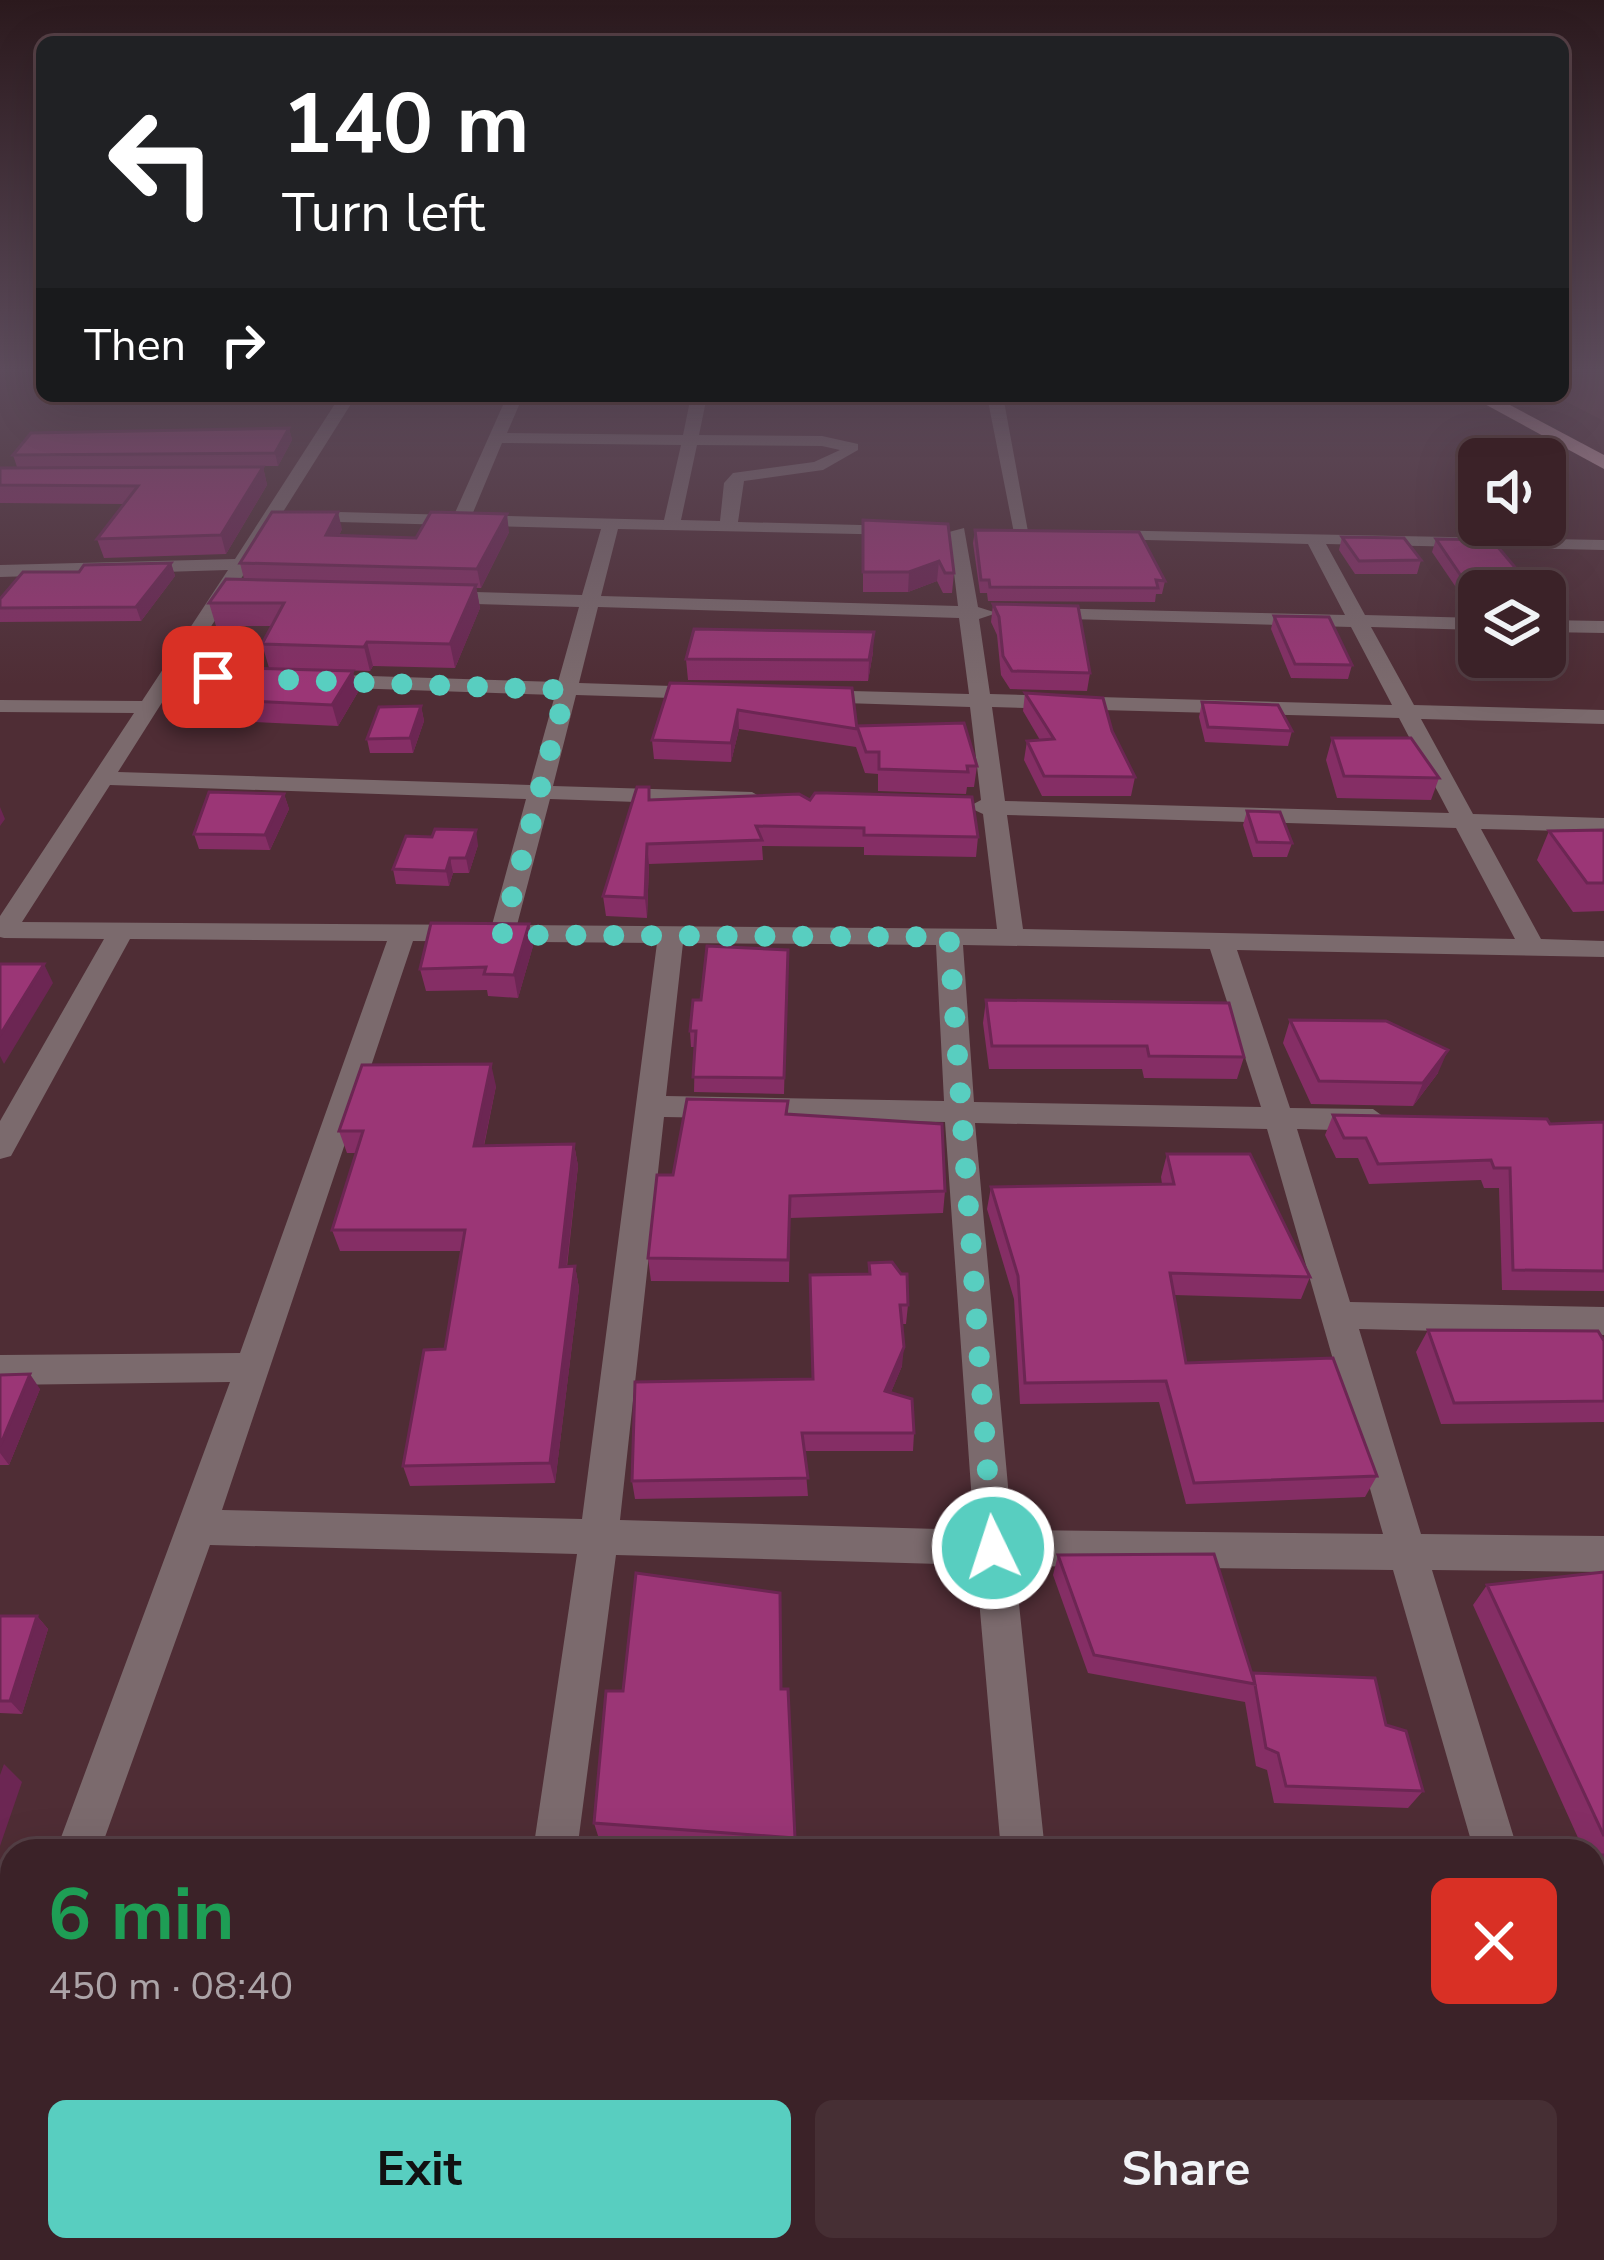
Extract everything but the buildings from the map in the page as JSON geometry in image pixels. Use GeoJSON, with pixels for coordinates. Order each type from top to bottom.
{"type":"FeatureCollection","features":[{"type":"Feature","properties":{"kind":"street"},"geometry":{"type":"LineString","coordinates":[[461,519],[480,473]]}},
{"type":"Feature","properties":{"kind":"street"},"geometry":{"type":"LineString","coordinates":[[704,473],[729,525]]}},
{"type":"Feature","properties":{"kind":"street"},"geometry":{"type":"LineString","coordinates":[[672,523],[707,483],[754,473]]}},
{"type":"Feature","properties":{"kind":"street"},"geometry":{"type":"LineString","coordinates":[[1010,473],[1023,533]]}},
{"type":"Feature","properties":{"kind":"street"},"geometry":{"type":"LineString","coordinates":[[276,475],[299,475]]}},
{"type":"Feature","properties":{"kind":"street"},"geometry":{"type":"LineString","coordinates":[[2,930],[299,475]]}},
{"type":"Feature","properties":{"kind":"street"},"geometry":{"type":"LineString","coordinates":[[270,517],[912,531]]}},
{"type":"Feature","properties":{"kind":"street"},"geometry":{"type":"LineString","coordinates":[[502,935],[611,524]]}},
{"type":"Feature","properties":{"kind":"street"},"geometry":{"type":"LineString","coordinates":[[935,532],[980,533]]}},
{"type":"Feature","properties":{"kind":"street"},"geometry":{"type":"LineString","coordinates":[[958,532],[1011,938]]}},
{"type":"Feature","properties":{"kind":"street"},"geometry":{"type":"LineString","coordinates":[[1001,533],[1044,533]]}},
{"type":"Feature","properties":{"kind":"street"},"geometry":{"type":"LineString","coordinates":[[1086,534],[1604,545]]}},
{"type":"Feature","properties":{"kind":"street"},"geometry":{"type":"LineString","coordinates":[[1314,539],[1532,947]]}},
{"type":"Feature","properties":{"kind":"street"},"geometry":{"type":"LineString","coordinates":[[0,571],[241,564]]}},
{"type":"Feature","properties":{"kind":"street"},"geometry":{"type":"LineString","coordinates":[[224,591],[269,592]]}},
{"type":"Feature","properties":{"kind":"street"},"geometry":{"type":"LineString","coordinates":[[428,596],[1458,623]]}},
{"type":"Feature","properties":{"kind":"street"},"geometry":{"type":"LineString","coordinates":[[1566,626],[1604,627]]}},
{"type":"Feature","properties":{"kind":"street"},"geometry":{"type":"LineString","coordinates":[[169,676],[727,694]]}},
{"type":"Feature","properties":{"kind":"street"},"geometry":{"type":"LineString","coordinates":[[796,696],[1604,717]]}},
{"type":"Feature","properties":{"kind":"street"},"geometry":{"type":"LineString","coordinates":[[0,706],[147,707]]}},
{"type":"Feature","properties":{"kind":"street"},"geometry":{"type":"LineString","coordinates":[[99,778],[767,799]]}},
{"type":"Feature","properties":{"kind":"street"},"geometry":{"type":"LineString","coordinates":[[950,806],[1604,825]]}},
{"type":"Feature","properties":{"kind":"street"},"geometry":{"type":"LineString","coordinates":[[2,930],[949,937],[1604,949]]}},
{"type":"Feature","properties":{"kind":"street"},"geometry":{"type":"LineString","coordinates":[[0,1148],[122,930]]}},
{"type":"Feature","properties":{"kind":"street"},"geometry":{"type":"LineString","coordinates":[[82,1839],[197,1527],[248,1366],[402,934]]}},
{"type":"Feature","properties":{"kind":"street"},"geometry":{"type":"LineString","coordinates":[[557,1839],[599,1537],[671,934]]}},
{"type":"Feature","properties":{"kind":"street"},"geometry":{"type":"LineString","coordinates":[[949,937],[958,1114],[993,1548],[1022,1839]]}},
{"type":"Feature","properties":{"kind":"street"},"geometry":{"type":"LineString","coordinates":[[1222,942],[1279,1118],[1492,1839]]}},
{"type":"Feature","properties":{"kind":"street"},"geometry":{"type":"LineString","coordinates":[[647,1106],[1395,1120]]}},
{"type":"Feature","properties":{"kind":"street"},"geometry":{"type":"LineString","coordinates":[[1338,1315],[1604,1321]]}},
{"type":"Feature","properties":{"kind":"street"},"geometry":{"type":"LineString","coordinates":[[0,1370],[248,1366]]}},
{"type":"Feature","properties":{"kind":"street"},"geometry":{"type":"LineString","coordinates":[[197,1527],[993,1548],[1604,1554]]}},
{"type":"Feature","properties":{"kind":"route"},"geometry":{"type":"LineString","coordinates":[[213,677],[566,690],[502,935],[949,937],[958,1114],[993,1548]]}}]}
